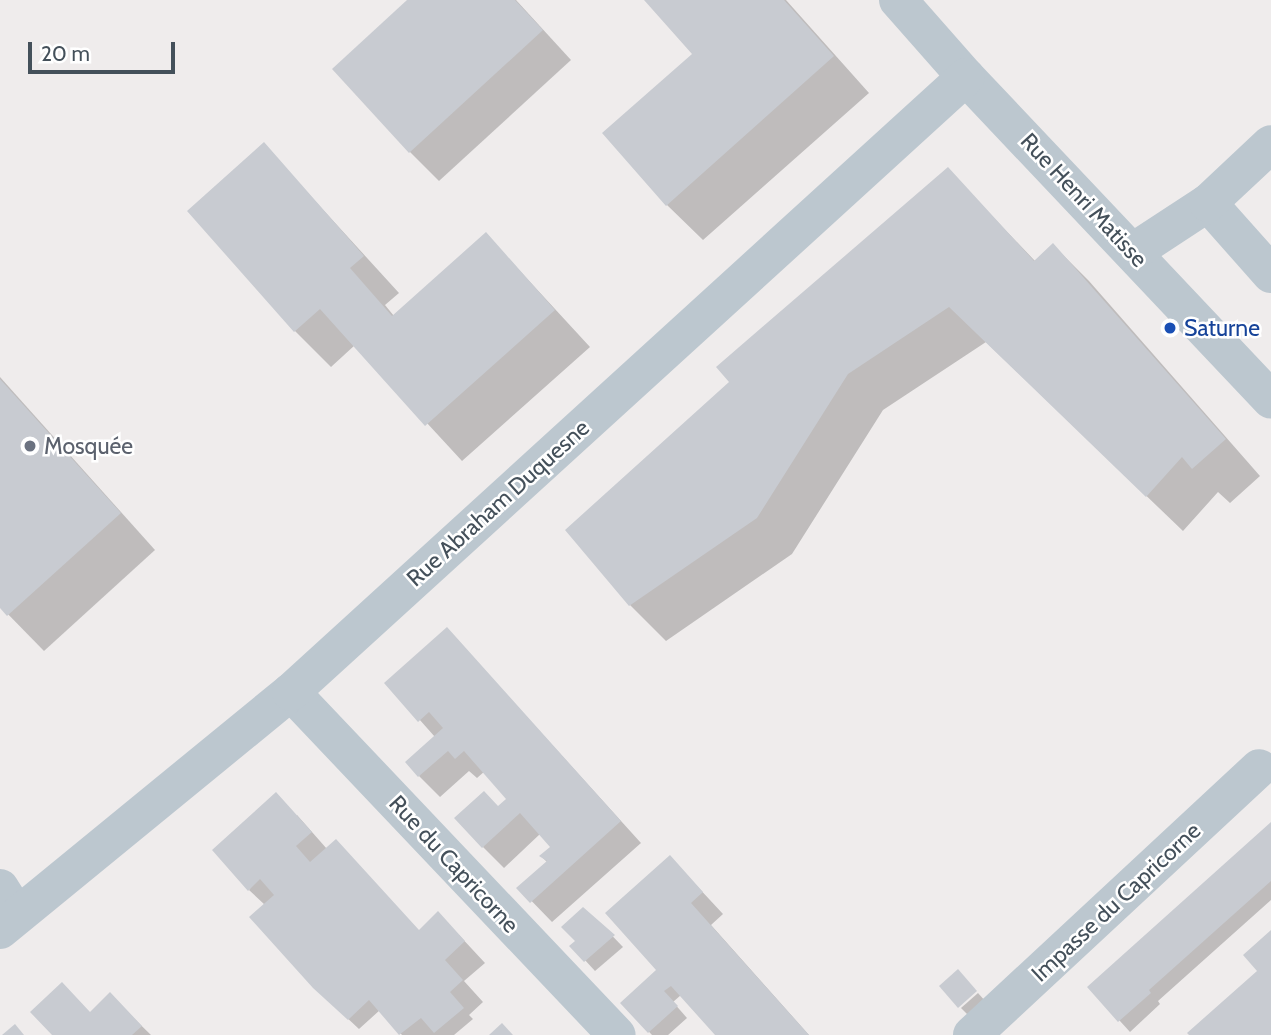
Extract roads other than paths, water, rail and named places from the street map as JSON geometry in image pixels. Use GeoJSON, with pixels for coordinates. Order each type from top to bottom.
{"type":"FeatureCollection","features":[{"type":"Feature","properties":{"kind":"street","name":"Rue Henri Matisse"},"geometry":{"type":"LineString","coordinates":[[898,0],[966,77],[1271,399]]}},
{"type":"Feature","properties":{"kind":"street","name":"Rue Abraham Duquesne"},"geometry":{"type":"LineString","coordinates":[[6,911],[291,692],[966,77]]}},
{"type":"Feature","properties":{"kind":"street"},"geometry":{"type":"LineString","coordinates":[[1133,252],[1208,203],[1271,144]]}},
{"type":"Feature","properties":{"kind":"street"},"geometry":{"type":"LineString","coordinates":[[1208,203],[1271,274]]}},
{"type":"Feature","properties":{"kind":"street","name":"Rue du Capricorne"},"geometry":{"type":"LineString","coordinates":[[291,692],[617,1035]]}},
{"type":"Feature","properties":{"kind":"street","name":"Impasse du Capricorne"},"geometry":{"type":"LineString","coordinates":[[972,1035],[1259,768]]}},
{"type":"Feature","properties":{"kind":"place","name":"Saturne"},"geometry":{"type":"Point","coordinates":[1170,328]}},
{"type":"Feature","properties":{"kind":"place","name":"Mosquée"},"geometry":{"type":"Point","coordinates":[30,446]}}]}
